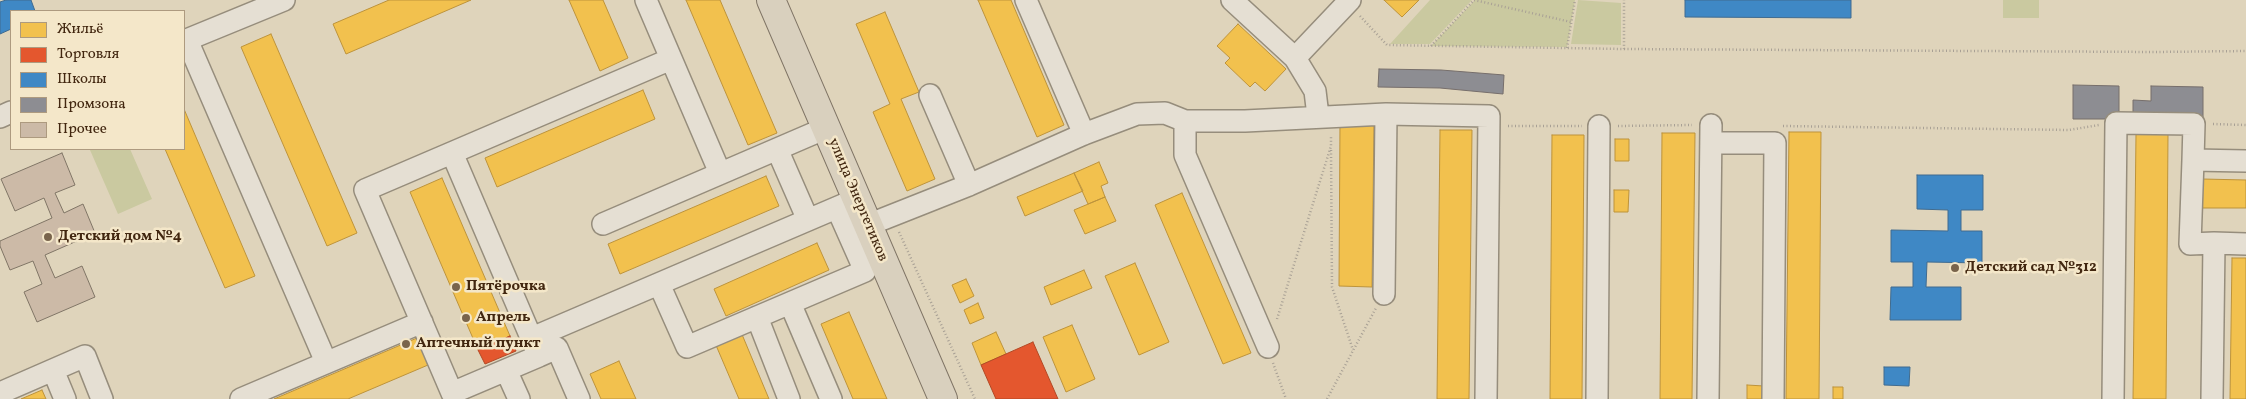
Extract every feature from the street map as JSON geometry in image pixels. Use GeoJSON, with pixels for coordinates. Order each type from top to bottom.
{"type":"FeatureCollection","features":[{"type":"Feature","properties":{"kind":"main road","name":"улица Энергетиков"},"geometry":{"type":"LineString","coordinates":[[771,0],[826,128],[847,203],[880,220],[944,399]]}},
{"type":"Feature","properties":{"kind":"street"},"geometry":{"type":"LineString","coordinates":[[284,0],[186,41],[326,362]]}},
{"type":"Feature","properties":{"kind":"street"},"geometry":{"type":"LineString","coordinates":[[646,0],[720,173]]}},
{"type":"Feature","properties":{"kind":"street"},"geometry":{"type":"LineString","coordinates":[[1026,0],[1084,134]]}},
{"type":"Feature","properties":{"kind":"street"},"geometry":{"type":"LineString","coordinates":[[1232,0],[1295,58],[1315,91],[1325,116]]}},
{"type":"Feature","properties":{"kind":"street"},"geometry":{"type":"LineString","coordinates":[[1295,58],[1349,1]]}},
{"type":"Feature","properties":{"kind":"street"},"geometry":{"type":"LineString","coordinates":[[660,284],[687,347],[865,271],[847,203],[660,284],[536,347],[506,370],[452,393],[365,190],[671,59]]}},
{"type":"Feature","properties":{"kind":"street"},"geometry":{"type":"LineString","coordinates":[[930,94],[969,185]]}},
{"type":"Feature","properties":{"kind":"street"},"geometry":{"type":"LineString","coordinates":[[880,220],[969,185],[1084,134],[1137,114],[1165,113],[1185,121],[1245,121],[1386,114],[1488,116],[1486,399]]}},
{"type":"Feature","properties":{"kind":"street"},"geometry":{"type":"LineString","coordinates":[[1384,294],[1386,114]]}},
{"type":"Feature","properties":{"kind":"street"},"geometry":{"type":"LineString","coordinates":[[1185,121],[1185,155],[1268,347]]}},
{"type":"Feature","properties":{"kind":"street"},"geometry":{"type":"LineString","coordinates":[[2113,399],[2116,123],[2194,124],[2190,244],[2246,244]]}},
{"type":"Feature","properties":{"kind":"street"},"geometry":{"type":"LineString","coordinates":[[1597,399],[1599,126]]}},
{"type":"Feature","properties":{"kind":"street"},"geometry":{"type":"LineString","coordinates":[[603,224],[826,128]]}},
{"type":"Feature","properties":{"kind":"street"},"geometry":{"type":"LineString","coordinates":[[1708,399],[1711,134],[1775,143],[1773,399]]}},
{"type":"Feature","properties":{"kind":"street"},"geometry":{"type":"LineString","coordinates":[[777,149],[808,220]]}},
{"type":"Feature","properties":{"kind":"street"},"geometry":{"type":"LineString","coordinates":[[452,153],[536,347]]}},
{"type":"Feature","properties":{"kind":"street"},"geometry":{"type":"LineString","coordinates":[[2193,160],[2246,161]]}},
{"type":"Feature","properties":{"kind":"street"},"geometry":{"type":"LineString","coordinates":[[2212,399],[2214,243]]}},
{"type":"Feature","properties":{"kind":"street"},"geometry":{"type":"LineString","coordinates":[[790,303],[831,399]]}},
{"type":"Feature","properties":{"kind":"street"},"geometry":{"type":"LineString","coordinates":[[756,318],[789,399]]}},
{"type":"Feature","properties":{"kind":"street"},"geometry":{"type":"LineString","coordinates":[[241,399],[422,322]]}},
{"type":"Feature","properties":{"kind":"street"},"geometry":{"type":"LineString","coordinates":[[536,347],[557,348],[579,399]]}},
{"type":"Feature","properties":{"kind":"street"},"geometry":{"type":"LineString","coordinates":[[0,393],[85,356],[102,399]]}},
{"type":"Feature","properties":{"kind":"street"},"geometry":{"type":"LineString","coordinates":[[53,370],[65,399]]}},
{"type":"Feature","properties":{"kind":"street"},"geometry":{"type":"LineString","coordinates":[[506,370],[519,399]]}},
{"type":"Feature","properties":{"kind":"path"},"geometry":{"type":"LineString","coordinates":[[1431,46],[1474,0],[1571,22]]}},
{"type":"Feature","properties":{"kind":"path"},"geometry":{"type":"LineString","coordinates":[[1567,48],[1575,0]]}},
{"type":"Feature","properties":{"kind":"path"},"geometry":{"type":"LineString","coordinates":[[1624,0],[1624,48]]}},
{"type":"Feature","properties":{"kind":"path"},"geometry":{"type":"LineString","coordinates":[[1349,1],[1387,46],[2136,52],[2246,51]]}},
{"type":"Feature","properties":{"kind":"path"},"geometry":{"type":"LineString","coordinates":[[1325,116],[1331,146],[1332,287],[1354,350]]}},
{"type":"Feature","properties":{"kind":"path"},"geometry":{"type":"LineString","coordinates":[[1776,126],[2068,130],[2116,123]]}},
{"type":"Feature","properties":{"kind":"path"},"geometry":{"type":"LineString","coordinates":[[2194,124],[2246,125]]}},
{"type":"Feature","properties":{"kind":"path"},"geometry":{"type":"LineString","coordinates":[[1488,126],[1599,126],[1711,134]]}},
{"type":"Feature","properties":{"kind":"path"},"geometry":{"type":"LineString","coordinates":[[1286,399],[1268,347],[1331,146]]}},
{"type":"Feature","properties":{"kind":"path"},"geometry":{"type":"LineString","coordinates":[[880,220],[975,399]]}},
{"type":"Feature","properties":{"kind":"path"},"geometry":{"type":"LineString","coordinates":[[1327,399],[1384,294]]}},
{"type":"Feature","properties":{"kind":"green space"},"geometry":{"type":"Polygon","coordinates":[[[1430,0],[1472,0],[1430,44],[1390,44],[1430,0]]]}},
{"type":"Feature","properties":{"kind":"green space"},"geometry":{"type":"Polygon","coordinates":[[[1475,0],[1575,0],[1567,47],[1431,46],[1475,0]]]}},
{"type":"Feature","properties":{"kind":"green space"},"geometry":{"type":"Polygon","coordinates":[[[1578,0],[1621,3],[1621,45],[1571,44],[1578,0]]]}},
{"type":"Feature","properties":{"kind":"green space"},"geometry":{"type":"Polygon","coordinates":[[[2003,0],[2039,0],[2039,18],[2003,18],[2003,0]]]}},
{"type":"Feature","properties":{"kind":"green space"},"geometry":{"type":"Polygon","coordinates":[[[90,150],[130,150],[152,199],[118,214],[90,150]]]}},
{"type":"Feature","properties":{"kind":"building: Жильё"},"geometry":{"type":"Polygon","coordinates":[[[389,0],[471,0],[346,54],[333,24],[389,0]]]}},
{"type":"Feature","properties":{"kind":"building: Жильё"},"geometry":{"type":"Polygon","coordinates":[[[569,0],[603,0],[628,58],[600,71],[569,0]]]}},
{"type":"Feature","properties":{"kind":"building: Жильё"},"geometry":{"type":"Polygon","coordinates":[[[686,0],[720,0],[777,133],[748,145],[686,0]]]}},
{"type":"Feature","properties":{"kind":"building: Жильё"},"geometry":{"type":"Polygon","coordinates":[[[978,0],[1011,0],[1064,125],[1037,137],[978,0]]]}},
{"type":"Feature","properties":{"kind":"building: Жильё"},"geometry":{"type":"Polygon","coordinates":[[[1384,0],[1419,0],[1402,17],[1384,0]]]}},
{"type":"Feature","properties":{"kind":"building: Жильё"},"geometry":{"type":"Polygon","coordinates":[[[885,12],[919,92],[901,99],[935,179],[907,191],[873,112],[890,104],[856,24],[885,12]]]}},
{"type":"Feature","properties":{"kind":"building: Жильё"},"geometry":{"type":"Polygon","coordinates":[[[1238,24],[1286,69],[1265,91],[1255,82],[1250,87],[1225,63],[1230,58],[1217,46],[1238,24]]]}},
{"type":"Feature","properties":{"kind":"building: Жильё"},"geometry":{"type":"Polygon","coordinates":[[[271,34],[357,233],[327,246],[241,47],[271,34]]]}},
{"type":"Feature","properties":{"kind":"building: Жильё"},"geometry":{"type":"Polygon","coordinates":[[[643,90],[655,119],[497,187],[485,158],[643,90]]]}},
{"type":"Feature","properties":{"kind":"building: Жильё"},"geometry":{"type":"Polygon","coordinates":[[[185,111],[255,276],[225,288],[165,150],[185,150],[185,111]]]}},
{"type":"Feature","properties":{"kind":"building: Жильё"},"geometry":{"type":"Polygon","coordinates":[[[1340,122],[1374,123],[1372,287],[1339,286],[1340,122]]]}},
{"type":"Feature","properties":{"kind":"building: Жильё"},"geometry":{"type":"Polygon","coordinates":[[[1440,130],[1472,130],[1469,399],[1437,399],[1440,130]]]}},
{"type":"Feature","properties":{"kind":"building: Жильё"},"geometry":{"type":"Polygon","coordinates":[[[1789,132],[1821,132],[1819,399],[1786,399],[1789,132]]]}},
{"type":"Feature","properties":{"kind":"building: Жильё"},"geometry":{"type":"Polygon","coordinates":[[[1662,133],[1695,133],[1692,399],[1660,399],[1662,133]]]}},
{"type":"Feature","properties":{"kind":"building: Жильё"},"geometry":{"type":"Polygon","coordinates":[[[2136,134],[2168,134],[2166,399],[2133,399],[2136,134]]]}},
{"type":"Feature","properties":{"kind":"building: Жильё"},"geometry":{"type":"Polygon","coordinates":[[[1552,135],[1584,135],[1582,399],[1550,399],[1552,135]]]}},
{"type":"Feature","properties":{"kind":"building: Жильё"},"geometry":{"type":"Polygon","coordinates":[[[1615,139],[1629,139],[1629,161],[1615,161],[1615,139]]]}},
{"type":"Feature","properties":{"kind":"building: Жильё"},"geometry":{"type":"Polygon","coordinates":[[[1099,162],[1108,183],[1101,186],[1105,197],[1088,204],[1074,173],[1099,162]]]}},
{"type":"Feature","properties":{"kind":"building: Жильё"},"geometry":{"type":"Polygon","coordinates":[[[1074,173],[1083,191],[1025,216],[1017,197],[1074,173]]]}},
{"type":"Feature","properties":{"kind":"building: Жильё"},"geometry":{"type":"Polygon","coordinates":[[[766,176],[779,206],[620,274],[608,244],[766,176]]]}},
{"type":"Feature","properties":{"kind":"building: Жильё"},"geometry":{"type":"Polygon","coordinates":[[[442,178],[510,336],[478,350],[410,192],[442,178]]]}},
{"type":"Feature","properties":{"kind":"building: Жильё"},"geometry":{"type":"Polygon","coordinates":[[[2202,179],[2246,180],[2246,208],[2201,208],[2202,179]]]}},
{"type":"Feature","properties":{"kind":"building: Жильё"},"geometry":{"type":"Polygon","coordinates":[[[1614,190],[1629,190],[1628,212],[1614,212],[1614,190]]]}},
{"type":"Feature","properties":{"kind":"building: Жильё"},"geometry":{"type":"Polygon","coordinates":[[[1182,193],[1251,353],[1223,364],[1155,205],[1182,193]]]}},
{"type":"Feature","properties":{"kind":"building: Жильё"},"geometry":{"type":"Polygon","coordinates":[[[1105,197],[1116,221],[1085,234],[1074,210],[1105,197]]]}},
{"type":"Feature","properties":{"kind":"building: Жильё"},"geometry":{"type":"Polygon","coordinates":[[[817,243],[829,270],[726,316],[714,289],[817,243]]]}},
{"type":"Feature","properties":{"kind":"building: Жильё"},"geometry":{"type":"Polygon","coordinates":[[[2232,258],[2246,258],[2246,399],[2230,399],[2232,258]]]}},
{"type":"Feature","properties":{"kind":"building: Жильё"},"geometry":{"type":"Polygon","coordinates":[[[1135,263],[1169,342],[1139,355],[1105,276],[1135,263]]]}},
{"type":"Feature","properties":{"kind":"building: Жильё"},"geometry":{"type":"Polygon","coordinates":[[[1084,270],[1092,288],[1051,305],[1044,287],[1084,270]]]}},
{"type":"Feature","properties":{"kind":"building: Жильё"},"geometry":{"type":"Polygon","coordinates":[[[966,279],[974,296],[960,303],[952,285],[966,279]]]}},
{"type":"Feature","properties":{"kind":"building: Жильё"},"geometry":{"type":"Polygon","coordinates":[[[978,303],[984,318],[970,324],[964,310],[978,303]]]}},
{"type":"Feature","properties":{"kind":"building: Жильё"},"geometry":{"type":"Polygon","coordinates":[[[849,312],[887,399],[853,399],[821,324],[849,312]]]}},
{"type":"Feature","properties":{"kind":"building: Жильё"},"geometry":{"type":"Polygon","coordinates":[[[1072,325],[1095,379],[1066,392],[1043,337],[1072,325]]]}},
{"type":"Feature","properties":{"kind":"building: Жильё"},"geometry":{"type":"Polygon","coordinates":[[[741,332],[769,399],[739,399],[715,343],[741,332]]]}},
{"type":"Feature","properties":{"kind":"building: Жильё"},"geometry":{"type":"Polygon","coordinates":[[[996,332],[1006,354],[981,365],[972,343],[996,332]]]}},
{"type":"Feature","properties":{"kind":"building: Жильё"},"geometry":{"type":"Polygon","coordinates":[[[417,338],[428,365],[348,399],[274,399],[417,338]]]}},
{"type":"Feature","properties":{"kind":"building: Жильё"},"geometry":{"type":"Polygon","coordinates":[[[619,361],[636,399],[601,399],[590,374],[619,361]]]}},
{"type":"Feature","properties":{"kind":"building: Жильё"},"geometry":{"type":"Polygon","coordinates":[[[1747,385],[1764,386],[1764,399],[1747,399],[1747,385]]]}},
{"type":"Feature","properties":{"kind":"building: Жильё"},"geometry":{"type":"Polygon","coordinates":[[[1833,387],[1843,387],[1843,399],[1833,399],[1833,387]]]}},
{"type":"Feature","properties":{"kind":"building: Жильё"},"geometry":{"type":"Polygon","coordinates":[[[42,390],[46,399],[21,399],[42,390]]]}},
{"type":"Feature","properties":{"kind":"building: Торговля"},"geometry":{"type":"Polygon","coordinates":[[[510,336],[516,351],[485,364],[478,350],[510,336]]]}},
{"type":"Feature","properties":{"kind":"building: Торговля"},"geometry":{"type":"Polygon","coordinates":[[[1033,342],[1058,399],[996,399],[981,365],[1033,342]]]}},
{"type":"Feature","properties":{"kind":"building: Школы"},"geometry":{"type":"Polygon","coordinates":[[[6,0],[31,0],[35,10],[10,10],[10,29],[0,34],[0,2],[6,0]]]}},
{"type":"Feature","properties":{"kind":"building: Школы"},"geometry":{"type":"Polygon","coordinates":[[[1685,0],[1851,0],[1851,18],[1685,17],[1685,0]]]}},
{"type":"Feature","properties":{"kind":"building: Школы"},"geometry":{"type":"Polygon","coordinates":[[[1917,175],[1983,175],[1983,210],[1961,210],[1961,231],[1982,231],[1982,263],[1927,262],[1926,287],[1961,287],[1961,320],[1890,320],[1891,287],[1913,287],[1913,262],[1891,262],[1891,230],[1948,231],[1948,210],[1917,209],[1917,175]]]}},
{"type":"Feature","properties":{"kind":"building: Школы"},"geometry":{"type":"Polygon","coordinates":[[[1884,367],[1910,367],[1909,386],[1884,385],[1884,367]]]}},
{"type":"Feature","properties":{"kind":"building: Промзона"},"geometry":{"type":"Polygon","coordinates":[[[1379,69],[1441,70],[1504,75],[1503,94],[1440,88],[1378,87],[1379,69]]]}},
{"type":"Feature","properties":{"kind":"building: Промзона"},"geometry":{"type":"Polygon","coordinates":[[[2073,85],[2119,86],[2119,119],[2073,119],[2073,85]]]}},
{"type":"Feature","properties":{"kind":"building: Промзона"},"geometry":{"type":"Polygon","coordinates":[[[2151,86],[2203,87],[2203,120],[2133,119],[2133,100],[2151,101],[2151,86]]]}},
{"type":"Feature","properties":{"kind":"building: Прочее","name":"Детский дом №4"},"geometry":{"type":"Polygon","coordinates":[[[62,153],[75,185],[55,193],[64,213],[83,204],[95,233],[45,255],[55,278],[82,266],[95,297],[37,322],[24,292],[42,284],[33,261],[10,270],[0,246],[0,241],[52,218],[44,198],[15,211],[1,179],[62,153]]]}},
{"type":"Feature","properties":{"kind":"place","name":"Детский дом №4"},"geometry":{"type":"Point","coordinates":[48,237]}},
{"type":"Feature","properties":{"kind":"place","name":"Детский сад №312"},"geometry":{"type":"Point","coordinates":[1955,268]}},
{"type":"Feature","properties":{"kind":"place","name":"Пятёрочка"},"geometry":{"type":"Point","coordinates":[456,287]}},
{"type":"Feature","properties":{"kind":"place","name":"Апрель"},"geometry":{"type":"Point","coordinates":[466,318]}},
{"type":"Feature","properties":{"kind":"place","name":"Аптечный пункт"},"geometry":{"type":"Point","coordinates":[406,344]}}]}
